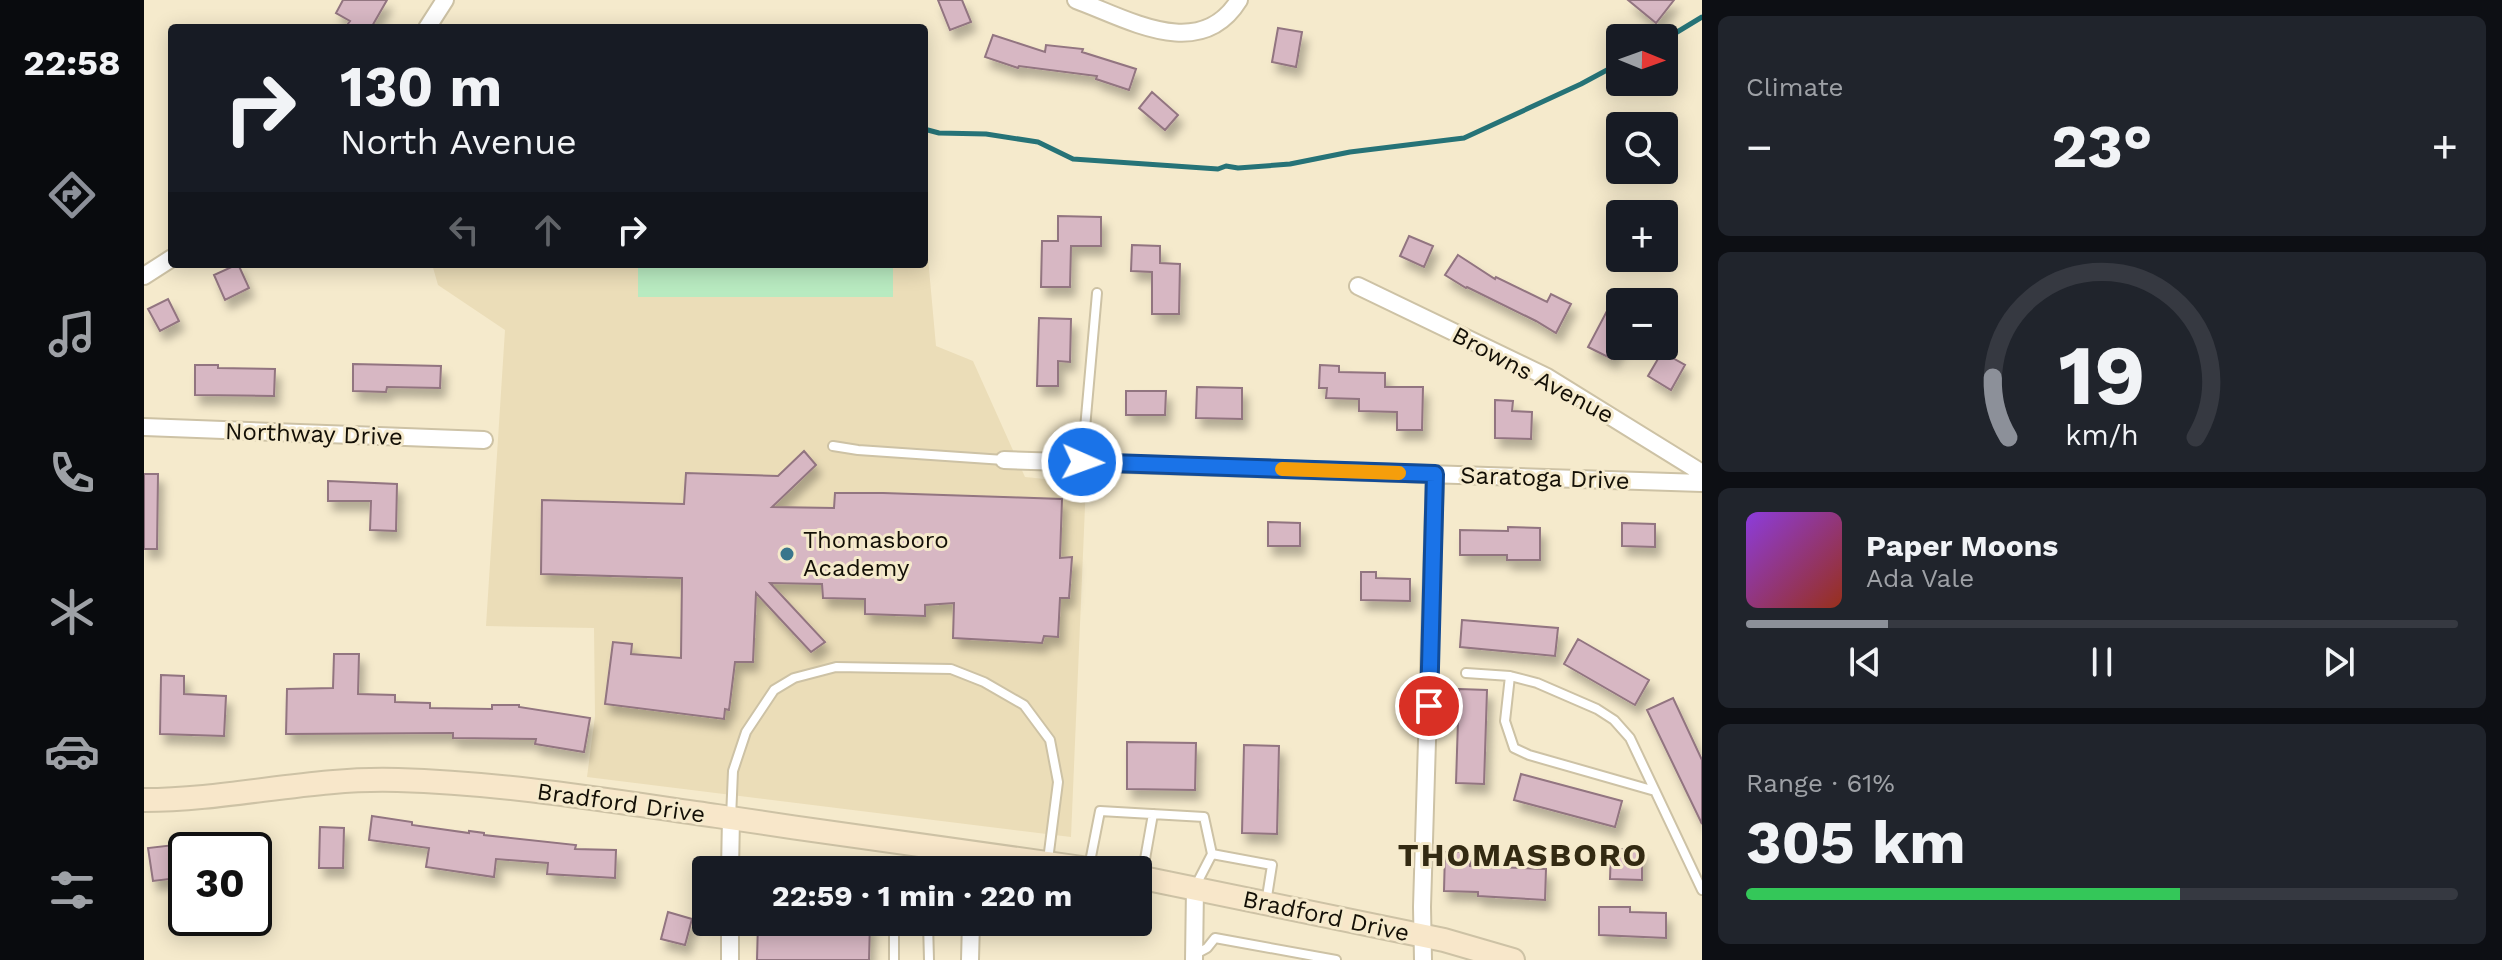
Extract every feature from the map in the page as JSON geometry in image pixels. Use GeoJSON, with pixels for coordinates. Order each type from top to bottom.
{"type":"FeatureCollection","features":[{"type":"Feature","properties":{"kind":"street"},"geometry":{"type":"LineString","coordinates":[[430,24],[445,0]]}},
{"type":"Feature","properties":{"kind":"street"},"geometry":{"type":"LineString","coordinates":[[1076,0],[1165,34],[1185,35],[1220,21],[1239,0]]}},
{"type":"Feature","properties":{"kind":"street"},"geometry":{"type":"LineString","coordinates":[[144,276],[168,261]]}},
{"type":"Feature","properties":{"kind":"street","name":"Browns Avenue"},"geometry":{"type":"LineString","coordinates":[[1358,286],[1547,377],[1702,473]]}},
{"type":"Feature","properties":{"kind":"street","name":"Northway Drive"},"geometry":{"type":"LineString","coordinates":[[144,427],[484,440]]}},
{"type":"Feature","properties":{"kind":"street","name":"Saratoga Drive"},"geometry":{"type":"LineString","coordinates":[[1004,460],[1702,483]]}},
{"type":"Feature","properties":{"kind":"street"},"geometry":{"type":"LineString","coordinates":[[1423,960],[1435,474]]}},
{"type":"Feature","properties":{"kind":"street","name":"Bradford Drive"},"geometry":{"type":"LineString","coordinates":[[144,800],[233,794],[339,781],[464,783],[731,818],[942,856]]}},
{"type":"Feature","properties":{"kind":"street"},"geometry":{"type":"LineString","coordinates":[[730,856],[731,818]]}},
{"type":"Feature","properties":{"kind":"street","name":"Bradford Drive"},"geometry":{"type":"LineString","coordinates":[[1152,879],[1423,936],[1513,960]]}},
{"type":"Feature","properties":{"kind":"street"},"geometry":{"type":"LineString","coordinates":[[1194,957],[1195,888]]}},
{"type":"Feature","properties":{"kind":"street"},"geometry":{"type":"LineString","coordinates":[[730,936],[730,960]]}},
{"type":"Feature","properties":{"kind":"street"},"geometry":{"type":"LineString","coordinates":[[970,960],[971,936]]}},
{"type":"Feature","properties":{"kind":"lane"},"geometry":{"type":"LineString","coordinates":[[1082,462],[1097,293]]}},
{"type":"Feature","properties":{"kind":"lane"},"geometry":{"type":"LineString","coordinates":[[833,446],[1004,460]]}},
{"type":"Feature","properties":{"kind":"lane"},"geometry":{"type":"LineString","coordinates":[[731,818],[735,766],[746,732],[774,690],[794,678],[836,667],[951,669],[984,682],[1024,705],[1050,740],[1058,782],[1049,856]]}},
{"type":"Feature","properties":{"kind":"lane"},"geometry":{"type":"LineString","coordinates":[[1466,673],[1510,676],[1537,683],[1597,709],[1614,720],[1630,738],[1702,890]]}},
{"type":"Feature","properties":{"kind":"lane"},"geometry":{"type":"LineString","coordinates":[[1510,676],[1505,721],[1514,748],[1655,791]]}},
{"type":"Feature","properties":{"kind":"lane"},"geometry":{"type":"LineString","coordinates":[[1091,856],[1100,811],[1204,817],[1212,854],[1195,888]]}},
{"type":"Feature","properties":{"kind":"lane"},"geometry":{"type":"LineString","coordinates":[[1144,856],[1153,814]]}},
{"type":"Feature","properties":{"kind":"lane"},"geometry":{"type":"LineString","coordinates":[[1212,854],[1272,865],[1266,904]]}},
{"type":"Feature","properties":{"kind":"lane"},"geometry":{"type":"LineString","coordinates":[[894,936],[894,960]]}},
{"type":"Feature","properties":{"kind":"lane"},"geometry":{"type":"LineString","coordinates":[[928,936],[929,960]]}},
{"type":"Feature","properties":{"kind":"lane"},"geometry":{"type":"LineString","coordinates":[[1194,957],[1215,938],[1336,960]]}},
{"type":"Feature","properties":{"kind":"shaded area","name":"Thomasboro Academy"},"geometry":{"type":"Polygon","coordinates":[[[928,258],[936,346],[973,361],[1025,477],[1086,483],[1071,837],[587,777],[595,716],[594,628],[486,626],[505,330],[438,285],[433,268],[928,268],[928,258]]]}},
{"type":"Feature","properties":{"kind":"green space"},"geometry":{"type":"Polygon","coordinates":[[[638,268],[893,268],[893,297],[638,297],[638,268]]]}},
{"type":"Feature","properties":{"kind":"building"},"geometry":{"type":"Polygon","coordinates":[[[343,0],[387,0],[373,24],[348,24],[350,21],[336,13],[343,0]]]}},
{"type":"Feature","properties":{"kind":"building"},"geometry":{"type":"Polygon","coordinates":[[[938,0],[962,0],[971,22],[950,30],[938,0]]]}},
{"type":"Feature","properties":{"kind":"building"},"geometry":{"type":"Polygon","coordinates":[[[1628,0],[1674,0],[1656,23],[1628,0]]]}},
{"type":"Feature","properties":{"kind":"building"},"geometry":{"type":"Polygon","coordinates":[[[1278,28],[1302,32],[1296,67],[1272,62],[1278,28]]]}},
{"type":"Feature","properties":{"kind":"building"},"geometry":{"type":"Polygon","coordinates":[[[993,35],[1045,52],[1046,45],[1083,49],[1082,52],[1136,69],[1129,90],[1096,79],[1097,76],[1018,68],[985,57],[993,35]]]}},
{"type":"Feature","properties":{"kind":"building"},"geometry":{"type":"Polygon","coordinates":[[[1152,92],[1178,115],[1165,130],[1139,108],[1152,92]]]}},
{"type":"Feature","properties":{"kind":"building"},"geometry":{"type":"Polygon","coordinates":[[[1058,216],[1101,217],[1101,246],[1071,246],[1070,287],[1041,287],[1042,241],[1058,241],[1058,216]]]}},
{"type":"Feature","properties":{"kind":"building"},"geometry":{"type":"Polygon","coordinates":[[[1409,236],[1433,246],[1424,267],[1400,256],[1409,236]]]}},
{"type":"Feature","properties":{"kind":"building"},"geometry":{"type":"Polygon","coordinates":[[[1132,245],[1160,246],[1160,263],[1180,264],[1179,314],[1152,314],[1152,272],[1131,271],[1132,245]]]}},
{"type":"Feature","properties":{"kind":"building"},"geometry":{"type":"Polygon","coordinates":[[[1458,255],[1495,279],[1547,302],[1551,294],[1571,304],[1556,333],[1445,275],[1458,255]]]}},
{"type":"Feature","properties":{"kind":"building"},"geometry":{"type":"Polygon","coordinates":[[[229,268],[240,268],[249,288],[225,300],[214,275],[229,268]]]}},
{"type":"Feature","properties":{"kind":"building"},"geometry":{"type":"Polygon","coordinates":[[[168,299],[179,321],[160,331],[148,309],[168,299]]]}},
{"type":"Feature","properties":{"kind":"building"},"geometry":{"type":"Polygon","coordinates":[[[1606,313],[1606,356],[1588,347],[1606,313]]]}},
{"type":"Feature","properties":{"kind":"building"},"geometry":{"type":"Polygon","coordinates":[[[1039,318],[1071,319],[1070,362],[1058,361],[1058,386],[1037,386],[1039,318]]]}},
{"type":"Feature","properties":{"kind":"building"},"geometry":{"type":"Polygon","coordinates":[[[1657,360],[1676,360],[1685,365],[1671,390],[1648,376],[1657,360]]]}},
{"type":"Feature","properties":{"kind":"building"},"geometry":{"type":"Polygon","coordinates":[[[353,364],[441,366],[440,388],[387,387],[386,392],[353,391],[353,364]]]}},
{"type":"Feature","properties":{"kind":"building"},"geometry":{"type":"Polygon","coordinates":[[[195,365],[275,369],[274,396],[195,395],[195,365]]]}},
{"type":"Feature","properties":{"kind":"building"},"geometry":{"type":"Polygon","coordinates":[[[1320,365],[1339,366],[1339,372],[1385,373],[1385,387],[1423,387],[1422,430],[1397,430],[1397,412],[1359,411],[1359,399],[1326,398],[1327,388],[1319,388],[1320,365]]]}},
{"type":"Feature","properties":{"kind":"building"},"geometry":{"type":"Polygon","coordinates":[[[1197,387],[1242,388],[1242,419],[1196,418],[1197,387]]]}},
{"type":"Feature","properties":{"kind":"building"},"geometry":{"type":"Polygon","coordinates":[[[1126,391],[1166,391],[1165,415],[1126,415],[1126,391]]]}},
{"type":"Feature","properties":{"kind":"building"},"geometry":{"type":"Polygon","coordinates":[[[1495,400],[1513,401],[1512,411],[1532,412],[1531,439],[1495,438],[1495,400]]]}},
{"type":"Feature","properties":{"kind":"building"},"geometry":{"type":"Polygon","coordinates":[[[804,451],[816,465],[772,507],[834,508],[835,493],[1062,499],[1060,558],[1072,557],[1069,598],[1060,598],[1058,637],[1044,636],[1042,643],[953,638],[954,603],[925,605],[925,616],[865,614],[865,599],[823,598],[822,584],[770,583],[825,642],[811,652],[756,593],[753,662],[735,662],[729,710],[725,709],[724,719],[605,704],[613,642],[632,644],[631,654],[681,658],[682,578],[541,574],[542,500],[684,504],[686,473],[778,476],[804,451]]]}},
{"type":"Feature","properties":{"kind":"building"},"geometry":{"type":"Polygon","coordinates":[[[144,474],[158,474],[157,549],[144,549],[144,474]]]}},
{"type":"Feature","properties":{"kind":"building"},"geometry":{"type":"Polygon","coordinates":[[[328,481],[397,484],[396,531],[370,530],[371,501],[328,501],[328,481]]]}},
{"type":"Feature","properties":{"kind":"building"},"geometry":{"type":"Polygon","coordinates":[[[1268,522],[1300,523],[1300,546],[1268,546],[1268,522]]]}},
{"type":"Feature","properties":{"kind":"building"},"geometry":{"type":"Polygon","coordinates":[[[1622,523],[1655,524],[1655,547],[1622,546],[1622,523]]]}},
{"type":"Feature","properties":{"kind":"building"},"geometry":{"type":"Polygon","coordinates":[[[1508,527],[1540,528],[1540,560],[1507,560],[1507,555],[1460,555],[1460,530],[1508,531],[1508,527]]]}},
{"type":"Feature","properties":{"kind":"building"},"geometry":{"type":"Polygon","coordinates":[[[1361,572],[1376,572],[1376,578],[1410,579],[1410,601],[1361,600],[1361,572]]]}},
{"type":"Feature","properties":{"kind":"building"},"geometry":{"type":"Polygon","coordinates":[[[1462,620],[1558,628],[1555,656],[1460,647],[1462,620]]]}},
{"type":"Feature","properties":{"kind":"building"},"geometry":{"type":"Polygon","coordinates":[[[1578,639],[1649,680],[1635,705],[1564,664],[1578,639]]]}},
{"type":"Feature","properties":{"kind":"building"},"geometry":{"type":"Polygon","coordinates":[[[334,654],[359,654],[358,694],[395,695],[395,702],[430,703],[430,708],[492,709],[492,705],[519,705],[590,718],[584,752],[535,744],[536,739],[453,738],[453,733],[286,734],[287,689],[333,688],[334,654]]]}},
{"type":"Feature","properties":{"kind":"building"},"geometry":{"type":"Polygon","coordinates":[[[161,675],[184,676],[184,694],[226,696],[224,736],[160,734],[161,675]]]}},
{"type":"Feature","properties":{"kind":"building"},"geometry":{"type":"Polygon","coordinates":[[[1459,689],[1487,690],[1484,784],[1456,783],[1459,689]]]}},
{"type":"Feature","properties":{"kind":"building"},"geometry":{"type":"Polygon","coordinates":[[[1673,698],[1702,760],[1702,824],[1647,710],[1673,698]]]}},
{"type":"Feature","properties":{"kind":"building"},"geometry":{"type":"Polygon","coordinates":[[[1127,742],[1196,743],[1195,790],[1127,789],[1127,742]]]}},
{"type":"Feature","properties":{"kind":"building"},"geometry":{"type":"Polygon","coordinates":[[[1244,745],[1279,746],[1277,834],[1242,833],[1244,745]]]}},
{"type":"Feature","properties":{"kind":"building"},"geometry":{"type":"Polygon","coordinates":[[[1521,774],[1622,801],[1615,827],[1514,800],[1521,774]]]}},
{"type":"Feature","properties":{"kind":"building"},"geometry":{"type":"Polygon","coordinates":[[[372,816],[412,822],[412,825],[576,845],[575,849],[616,850],[615,878],[547,874],[548,863],[496,859],[494,877],[426,867],[429,848],[369,840],[372,816]]]}},
{"type":"Feature","properties":{"kind":"building"},"geometry":{"type":"Polygon","coordinates":[[[320,827],[344,828],[343,868],[319,868],[320,827]]]}},
{"type":"Feature","properties":{"kind":"building"},"geometry":{"type":"Polygon","coordinates":[[[168,846],[168,879],[153,881],[148,848],[168,846]]]}},
{"type":"Feature","properties":{"kind":"building"},"geometry":{"type":"Polygon","coordinates":[[[1611,849],[1642,849],[1642,880],[1610,879],[1611,849]]]}},
{"type":"Feature","properties":{"kind":"building"},"geometry":{"type":"Polygon","coordinates":[[[1445,852],[1470,852],[1470,866],[1546,869],[1545,900],[1444,891],[1445,852]]]}},
{"type":"Feature","properties":{"kind":"building"},"geometry":{"type":"Polygon","coordinates":[[[1599,907],[1630,907],[1630,912],[1666,913],[1666,938],[1599,935],[1599,907]]]}},
{"type":"Feature","properties":{"kind":"building"},"geometry":{"type":"Polygon","coordinates":[[[668,912],[692,919],[685,945],[661,939],[668,912]]]}},
{"type":"Feature","properties":{"kind":"building"},"geometry":{"type":"Polygon","coordinates":[[[758,936],[870,936],[869,960],[757,960],[758,936]]]}},
{"type":"Feature","properties":{"kind":"waterway"},"geometry":{"type":"LineString","coordinates":[[1678,32],[1702,17]]}},
{"type":"Feature","properties":{"kind":"waterway"},"geometry":{"type":"LineString","coordinates":[[928,130],[1038,142],[1073,159],[1218,169],[1226,166],[1290,164],[1350,152],[1464,138],[1606,71]]}},
{"type":"Feature","properties":{"kind":"slow traffic"},"geometry":{"type":"LineString","coordinates":[[1282,469],[1399,473]]}},
{"type":"Feature","properties":{"kind":"place","name":"Thomasboro Academy"},"geometry":{"type":"Point","coordinates":[787,554]}},
{"type":"Feature","properties":{"kind":"district","name":"THOMASBORO"},"geometry":{"type":"Point","coordinates":[1523,855]}},
{"type":"Feature","properties":{"kind":"route"},"geometry":{"type":"LineString","coordinates":[[1082,462],[1435,474],[1429,706]]}}]}
